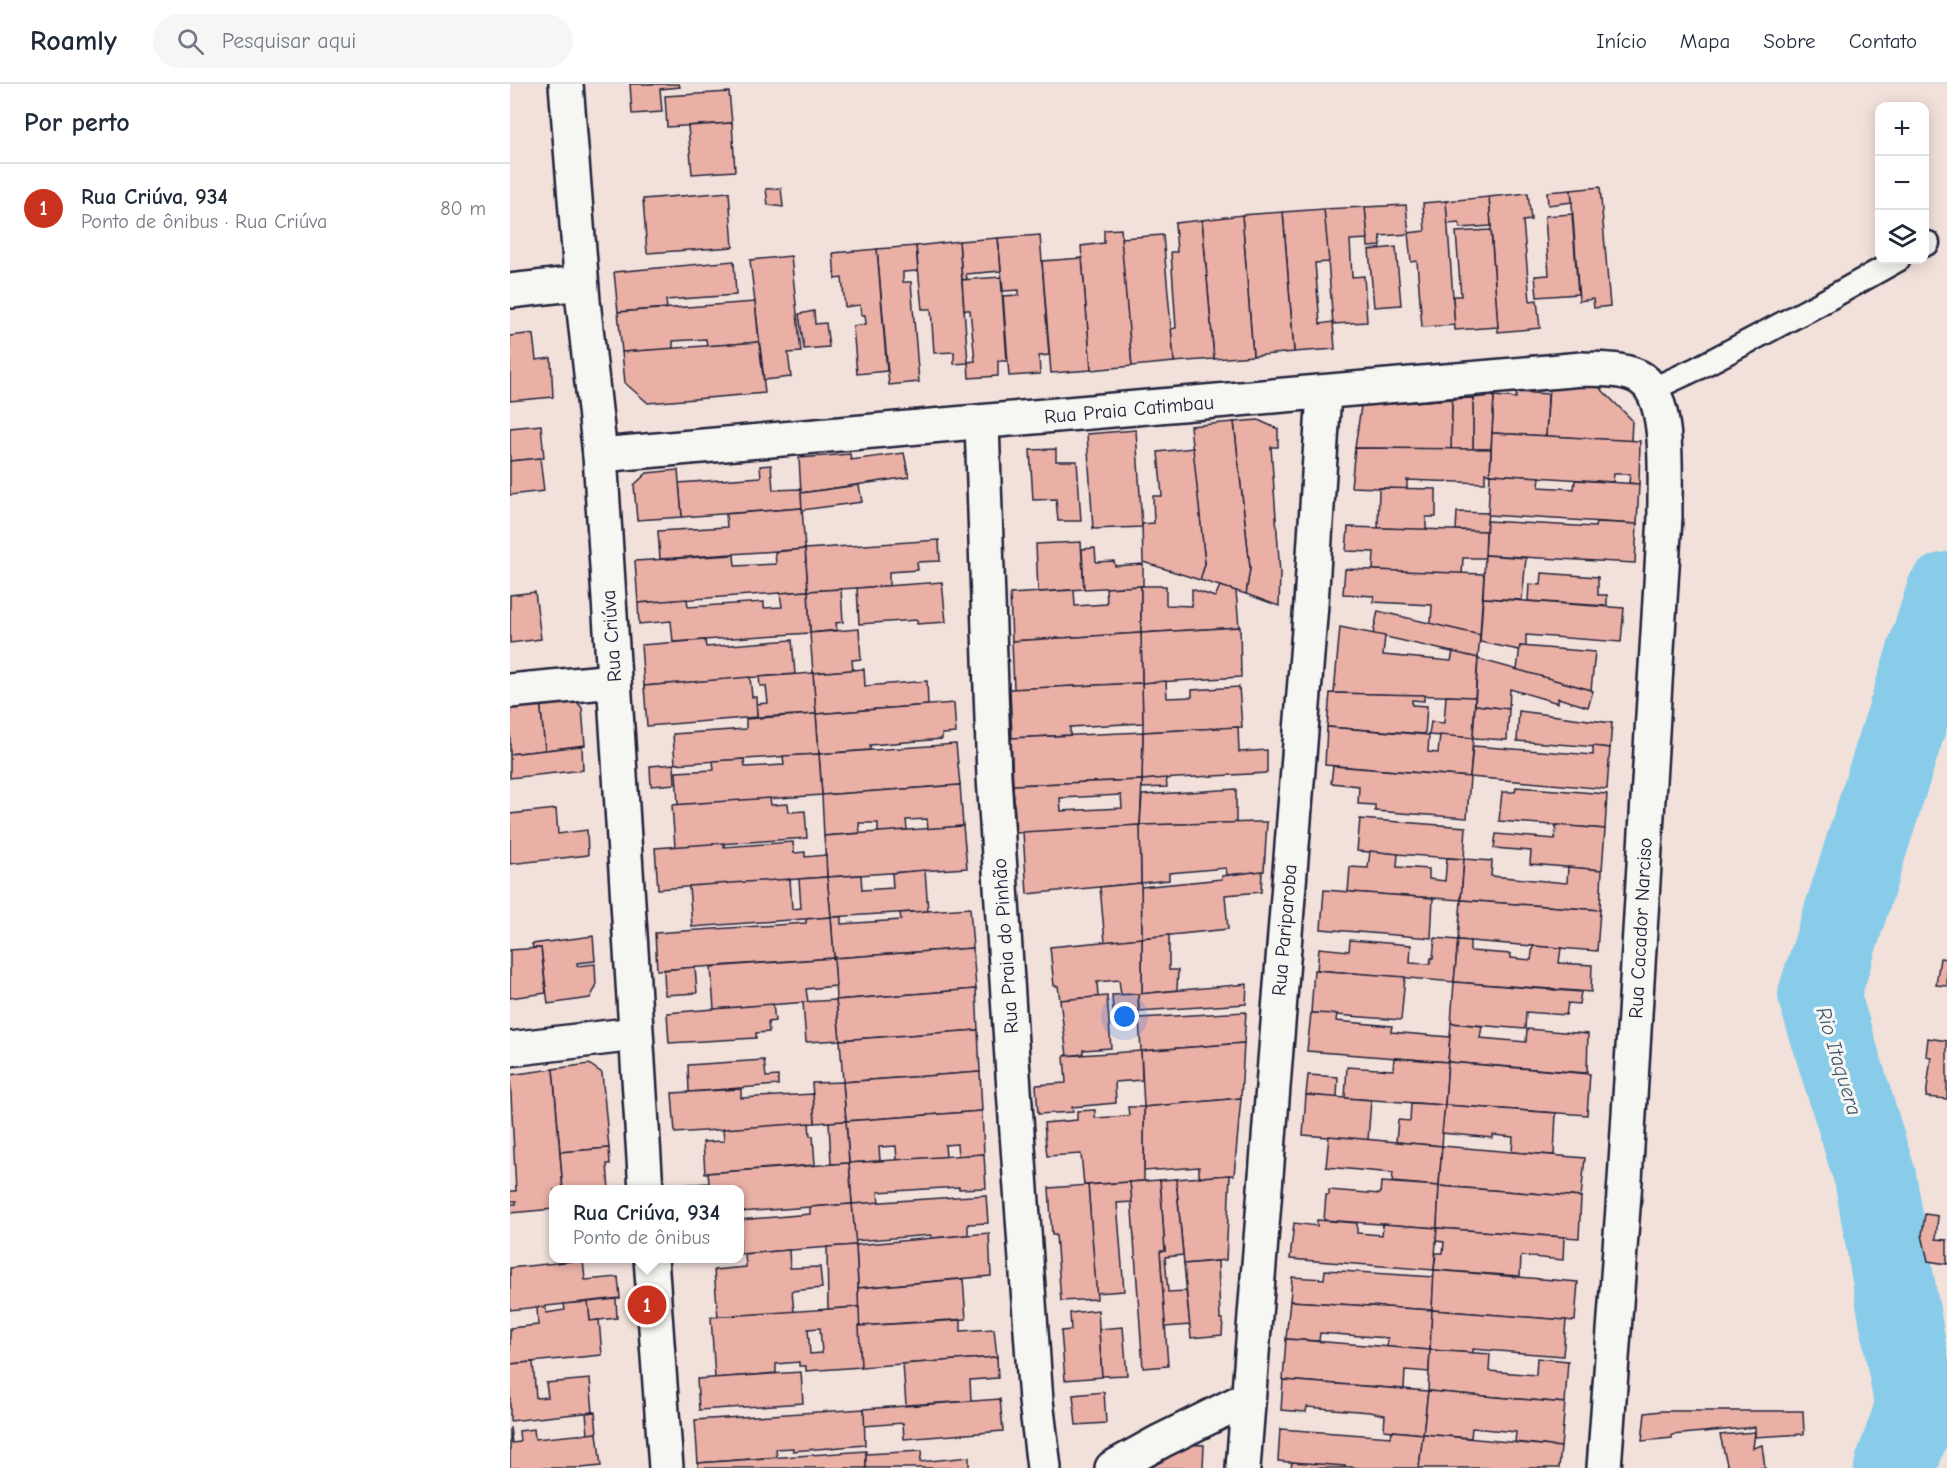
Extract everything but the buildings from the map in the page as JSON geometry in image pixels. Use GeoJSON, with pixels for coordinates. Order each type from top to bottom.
{"type":"FeatureCollection","features":[{"type":"Feature","properties":{"kind":"street","name":"Rua Criúva"},"geometry":{"type":"LineString","coordinates":[[566,84],[581,284],[600,455],[646,1185]]}},
{"type":"Feature","properties":{"kind":"street"},"geometry":{"type":"LineString","coordinates":[[510,291],[581,284]]}},
{"type":"Feature","properties":{"kind":"street","name":"Rua Praia Catimbau"},"geometry":{"type":"LineString","coordinates":[[600,455],[1582,369],[1624,372],[1641,378],[1653,390]]}},
{"type":"Feature","properties":{"kind":"street","name":"Rua Cacador Narciso"},"geometry":{"type":"LineString","coordinates":[[1604,1468],[1625,1180],[1665,518],[1663,424],[1660,405],[1653,390]]}},
{"type":"Feature","properties":{"kind":"street","name":"Rua Pariparoba"},"geometry":{"type":"LineString","coordinates":[[1243,1468],[1311,604],[1324,392]]}},
{"type":"Feature","properties":{"kind":"street","name":"Rua Praia do Pinhão"},"geometry":{"type":"LineString","coordinates":[[982,423],[994,777],[1015,1114],[1036,1401],[1044,1468]]}},
{"type":"Feature","properties":{"kind":"street"},"geometry":{"type":"LineString","coordinates":[[510,691],[614,681]]}},
{"type":"Feature","properties":{"kind":"street"},"geometry":{"type":"LineString","coordinates":[[510,1048],[635,1034]]}},
{"type":"Feature","properties":{"kind":"street"},"geometry":{"type":"LineString","coordinates":[[651,1263],[666,1468]]}},
{"type":"Feature","properties":{"kind":"street"},"geometry":{"type":"LineString","coordinates":[[1112,1468],[1248,1398]]}},
{"type":"Feature","properties":{"kind":"lane"},"geometry":{"type":"LineString","coordinates":[[1653,390],[1891,264]]}},
{"type":"Feature","properties":{"kind":"waterway","name":"Rio Itaquera"},"geometry":{"type":"LineString","coordinates":[[1895,1468],[1916,1408],[1875,1177],[1819,995],[1947,593]]}},
{"type":"Feature","properties":{"kind":"place","name":"Rua Criúva, 934"},"geometry":{"type":"Point","coordinates":[647,1305]}}]}
